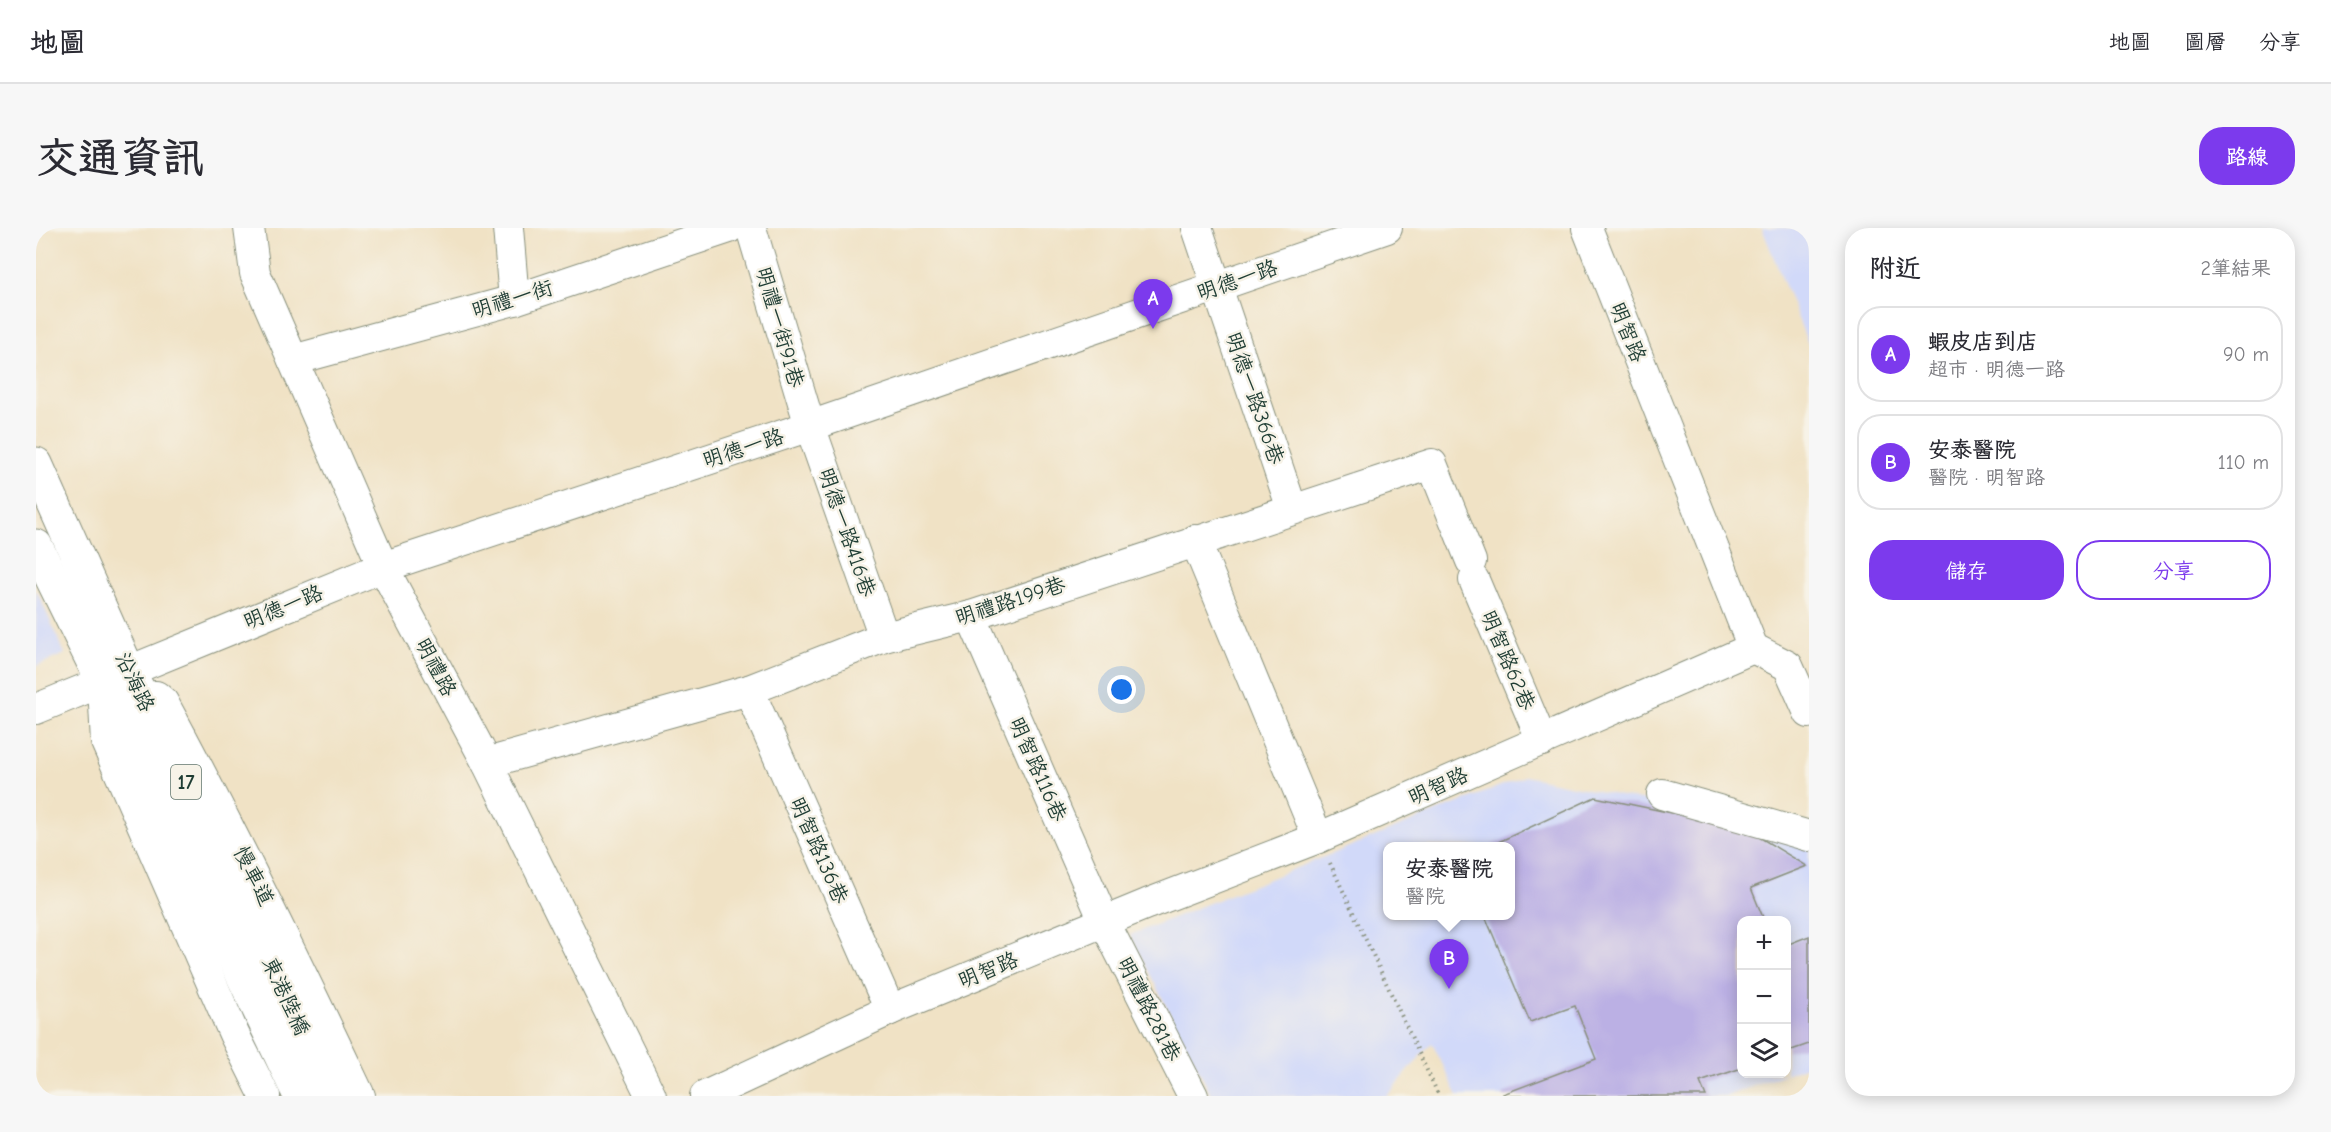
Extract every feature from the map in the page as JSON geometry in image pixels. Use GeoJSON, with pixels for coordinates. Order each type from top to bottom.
{"type":"FeatureCollection","features":[{"type":"Feature","properties":{"kind":"main road","name":"沿海路"},"geometry":{"type":"LineString","coordinates":[[36,464],[115,675],[223,901]]}},
{"type":"Feature","properties":{"kind":"main road","name":"沿海路"},"geometry":{"type":"LineString","coordinates":[[36,546],[115,675]]}},
{"type":"Feature","properties":{"kind":"main road","name":"東港陸橋"},"geometry":{"type":"LineString","coordinates":[[223,901],[300,1096]]}},
{"type":"Feature","properties":{"kind":"main road","name":"東港陸橋"},"geometry":{"type":"LineString","coordinates":[[223,901],[332,1096]]}},
{"type":"Feature","properties":{"kind":"street","name":"明禮路"},"geometry":{"type":"LineString","coordinates":[[249,228],[255,273],[383,567],[487,763],[651,1096]]}},
{"type":"Feature","properties":{"kind":"street"},"geometry":{"type":"LineString","coordinates":[[508,228],[514,300]]}},
{"type":"Feature","properties":{"kind":"street","name":"明禮一街"},"geometry":{"type":"LineString","coordinates":[[292,360],[514,300],[729,228]]}},
{"type":"Feature","properties":{"kind":"street","name":"明禮一街91巷"},"geometry":{"type":"LineString","coordinates":[[751,228],[810,426]]}},
{"type":"Feature","properties":{"kind":"street","name":"明德一路366巷"},"geometry":{"type":"LineString","coordinates":[[1197,228],[1292,509]]}},
{"type":"Feature","properties":{"kind":"street","name":"明德一路"},"geometry":{"type":"LineString","coordinates":[[36,708],[383,567],[810,426],[1387,228]]}},
{"type":"Feature","properties":{"kind":"street","name":"明智路"},"geometry":{"type":"LineString","coordinates":[[705,1096],[890,1010],[1147,904],[1318,838],[1753,648],[1587,228]]}},
{"type":"Feature","properties":{"kind":"street","name":"明德一路416巷"},"geometry":{"type":"LineString","coordinates":[[810,426],[884,637]]}},
{"type":"Feature","properties":{"kind":"street","name":"明禮路199巷"},"geometry":{"type":"LineString","coordinates":[[487,763],[748,690],[884,637],[971,615],[1432,464],[1472,570]]}},
{"type":"Feature","properties":{"kind":"street"},"geometry":{"type":"LineString","coordinates":[[1196,540],[1318,838]]}},
{"type":"Feature","properties":{"kind":"street","name":"明智路62巷"},"geometry":{"type":"LineString","coordinates":[[1472,570],[1542,741]]}},
{"type":"Feature","properties":{"kind":"street","name":"明智路116巷"},"geometry":{"type":"LineString","coordinates":[[971,615],[1105,922]]}},
{"type":"Feature","properties":{"kind":"street"},"geometry":{"type":"LineString","coordinates":[[1753,648],[1788,666],[1809,713]]}},
{"type":"Feature","properties":{"kind":"street"},"geometry":{"type":"LineString","coordinates":[[115,675],[106,742],[229,1023],[265,1096]]}},
{"type":"Feature","properties":{"kind":"street","name":"慢車道"},"geometry":{"type":"LineString","coordinates":[[115,675],[163,702],[278,922],[360,1096]]}},
{"type":"Feature","properties":{"kind":"street","name":"明智路136巷"},"geometry":{"type":"LineString","coordinates":[[748,690],[890,1010]]}},
{"type":"Feature","properties":{"kind":"street"},"geometry":{"type":"LineString","coordinates":[[1662,794],[1809,836]]}},
{"type":"Feature","properties":{"kind":"street","name":"明禮路281巷"},"geometry":{"type":"LineString","coordinates":[[1105,922],[1193,1096]]}},
{"type":"Feature","properties":{"kind":"path"},"geometry":{"type":"LineString","coordinates":[[1318,838],[1439,1096]]}},
{"type":"Feature","properties":{"kind":"shaded area"},"geometry":{"type":"Polygon","coordinates":[[[1762,228],[1809,228],[1809,346],[1762,228]]]}},
{"type":"Feature","properties":{"kind":"shaded area"},"geometry":{"type":"Polygon","coordinates":[[[36,589],[65,654],[36,666],[36,589]]]}},
{"type":"Feature","properties":{"kind":"shaded area"},"geometry":{"type":"Polygon","coordinates":[[[1525,776],[1750,823],[1809,847],[1809,1065],[1791,1072],[1791,916],[1737,916],[1737,1078],[1774,1078],[1727,1096],[1458,1096],[1432,1043],[1387,1096],[1212,1096],[1130,935],[1525,776]]]}},
{"type":"Feature","properties":{"kind":"building"},"geometry":{"type":"Polygon","coordinates":[[[1595,797],[1744,828],[1807,866],[1751,888],[1762,916],[1737,916],[1737,1070],[1700,1082],[1706,1096],[1503,1096],[1503,1094],[1596,1059],[1575,1006],[1530,1022],[1487,920],[1515,920],[1515,842],[1499,842],[1595,797]]]}},
{"type":"Feature","properties":{"kind":"building"},"geometry":{"type":"Polygon","coordinates":[[[1809,936],[1809,1044],[1791,1050],[1791,970],[1791,943],[1809,936]]]}},
{"type":"Feature","properties":{"kind":"place","name":"蝦皮店到店"},"geometry":{"type":"Point","coordinates":[1153,329]}},
{"type":"Feature","properties":{"kind":"place","name":"安泰醫院"},"geometry":{"type":"Point","coordinates":[1449,989]}}]}
